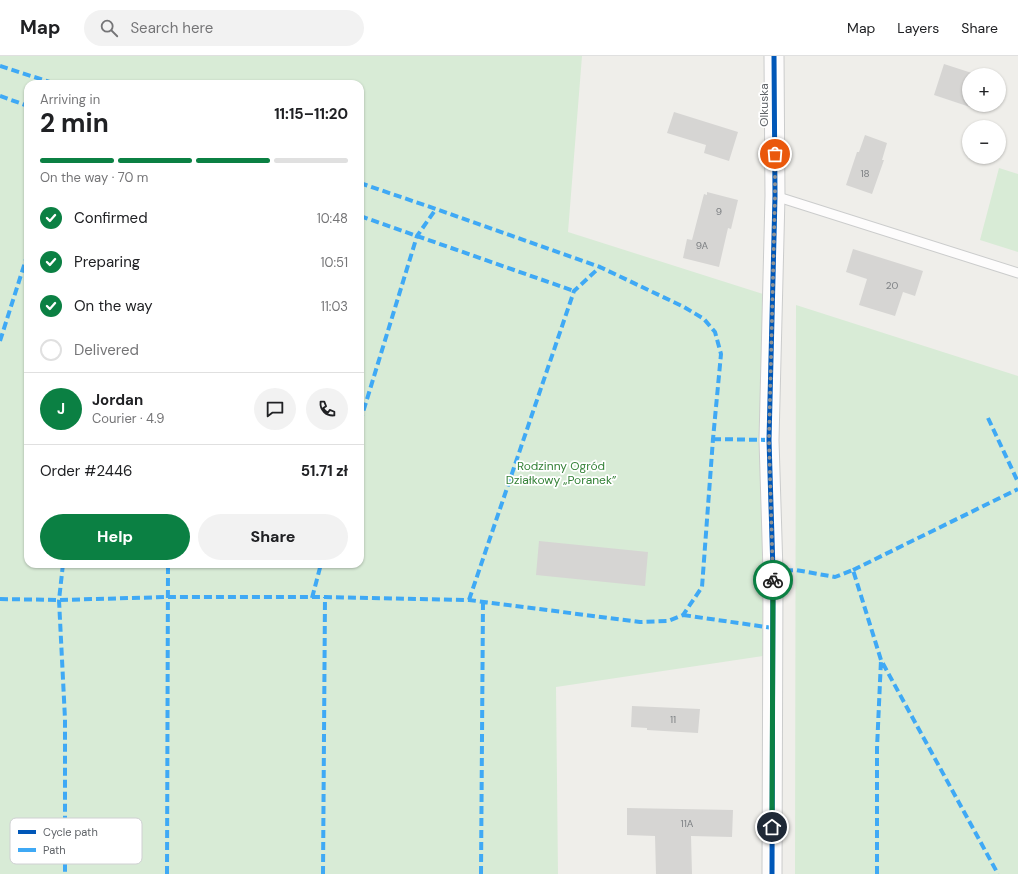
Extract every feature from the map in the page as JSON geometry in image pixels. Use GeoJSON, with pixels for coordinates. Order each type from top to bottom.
{"type":"FeatureCollection","features":[{"type":"Feature","properties":{"kind":"street","name":"Olkuska"},"geometry":{"type":"LineString","coordinates":[[772,874],[773,570],[769,440],[775,196],[774,56]]}},
{"type":"Feature","properties":{"kind":"lane"},"geometry":{"type":"LineString","coordinates":[[775,196],[1018,273]]}},
{"type":"Feature","properties":{"kind":"green space","name":"Rodzinny Ogród Działkowy „Poranek”"},"geometry":{"type":"Polygon","coordinates":[[[0,56],[582,56],[568,232],[763,294],[763,656],[556,687],[558,874],[0,874],[0,56]]]}},
{"type":"Feature","properties":{"kind":"green space"},"geometry":{"type":"Polygon","coordinates":[[[999,168],[1018,174],[1018,252],[980,240],[999,168]]]}},
{"type":"Feature","properties":{"kind":"green space"},"geometry":{"type":"Polygon","coordinates":[[[796,305],[1018,376],[1018,874],[795,874],[796,305]]]}},
{"type":"Feature","properties":{"kind":"building"},"geometry":{"type":"Polygon","coordinates":[[[944,64],[962,70],[962,104],[934,95],[944,64]]]}},
{"type":"Feature","properties":{"kind":"building"},"geometry":{"type":"Polygon","coordinates":[[[674,112],[738,132],[729,161],[704,153],[706,145],[667,133],[674,112]]]}},
{"type":"Feature","properties":{"kind":"building"},"geometry":{"type":"Polygon","coordinates":[[[865,135],[887,143],[882,160],[884,160],[872,194],[846,185],[857,152],[859,152],[865,135]]]}},
{"type":"Feature","properties":{"kind":"building"},"geometry":{"type":"Polygon","coordinates":[[[707,192],[738,200],[731,229],[728,228],[719,267],[683,258],[687,239],[692,240],[704,194],[707,195],[707,192]]]}},
{"type":"Feature","properties":{"kind":"building"},"geometry":{"type":"Polygon","coordinates":[[[853,249],[923,271],[915,296],[903,292],[895,316],[859,305],[867,279],[846,272],[853,249]]]}},
{"type":"Feature","properties":{"kind":"building"},"geometry":{"type":"Polygon","coordinates":[[[539,541],[648,552],[645,586],[536,575],[539,541]]]}},
{"type":"Feature","properties":{"kind":"building"},"geometry":{"type":"Polygon","coordinates":[[[632,706],[700,709],[698,733],[647,730],[647,728],[631,727],[632,706]]]}},
{"type":"Feature","properties":{"kind":"building"},"geometry":{"type":"Polygon","coordinates":[[[627,808],[733,810],[732,837],[691,836],[692,874],[656,874],[655,836],[627,835],[627,808]]]}},
{"type":"Feature","properties":{"kind":"marked path"},"geometry":{"type":"LineString","coordinates":[[0,66],[44,80]]}},
{"type":"Feature","properties":{"kind":"marked path"},"geometry":{"type":"LineString","coordinates":[[0,96],[24,105]]}},
{"type":"Feature","properties":{"kind":"marked path"},"geometry":{"type":"LineString","coordinates":[[0,599],[59,600],[168,597],[325,597],[469,600],[640,622],[668,621],[683,615],[702,587],[721,354],[715,332],[704,319],[684,307],[600,267],[364,184]]}},
{"type":"Feature","properties":{"kind":"marked path"},"geometry":{"type":"LineString","coordinates":[[364,409],[417,236],[436,209]]}},
{"type":"Feature","properties":{"kind":"marked path"},"geometry":{"type":"LineString","coordinates":[[364,217],[574,291]]}},
{"type":"Feature","properties":{"kind":"marked path"},"geometry":{"type":"LineString","coordinates":[[0,341],[24,266]]}},
{"type":"Feature","properties":{"kind":"marked path"},"geometry":{"type":"LineString","coordinates":[[469,600],[574,291],[600,267]]}},
{"type":"Feature","properties":{"kind":"marked path"},"geometry":{"type":"LineString","coordinates":[[988,418],[1018,482]]}},
{"type":"Feature","properties":{"kind":"marked path"},"geometry":{"type":"LineString","coordinates":[[713,439],[769,440]]}},
{"type":"Feature","properties":{"kind":"marked path"},"geometry":{"type":"LineString","coordinates":[[853,570],[1018,489]]}},
{"type":"Feature","properties":{"kind":"marked path"},"geometry":{"type":"LineString","coordinates":[[63,568],[59,600],[65,719],[65,818]]}},
{"type":"Feature","properties":{"kind":"marked path"},"geometry":{"type":"LineString","coordinates":[[167,874],[168,568]]}},
{"type":"Feature","properties":{"kind":"marked path"},"geometry":{"type":"LineString","coordinates":[[312,598],[320,568]]}},
{"type":"Feature","properties":{"kind":"marked path"},"geometry":{"type":"LineString","coordinates":[[773,571],[796,570],[835,577],[853,570],[881,660],[998,874]]}},
{"type":"Feature","properties":{"kind":"marked path"},"geometry":{"type":"LineString","coordinates":[[323,874],[325,597]]}},
{"type":"Feature","properties":{"kind":"marked path"},"geometry":{"type":"LineString","coordinates":[[481,874],[483,601]]}},
{"type":"Feature","properties":{"kind":"marked path"},"geometry":{"type":"LineString","coordinates":[[683,615],[773,628]]}},
{"type":"Feature","properties":{"kind":"marked path"},"geometry":{"type":"LineString","coordinates":[[877,874],[877,748],[881,660]]}},
{"type":"Feature","properties":{"kind":"marked path"},"geometry":{"type":"LineString","coordinates":[[65,864],[65,874]]}},
{"type":"Feature","properties":{"kind":"cycle path"},"geometry":{"type":"LineString","coordinates":[[772,874],[773,571],[769,440],[775,196],[774,56]]}},
{"type":"Feature","properties":{"kind":"way so far"},"geometry":{"type":"LineString","coordinates":[[773,580],[769,440],[775,154]]}},
{"type":"Feature","properties":{"kind":"route"},"geometry":{"type":"LineString","coordinates":[[772,827],[773,580]]}}]}
